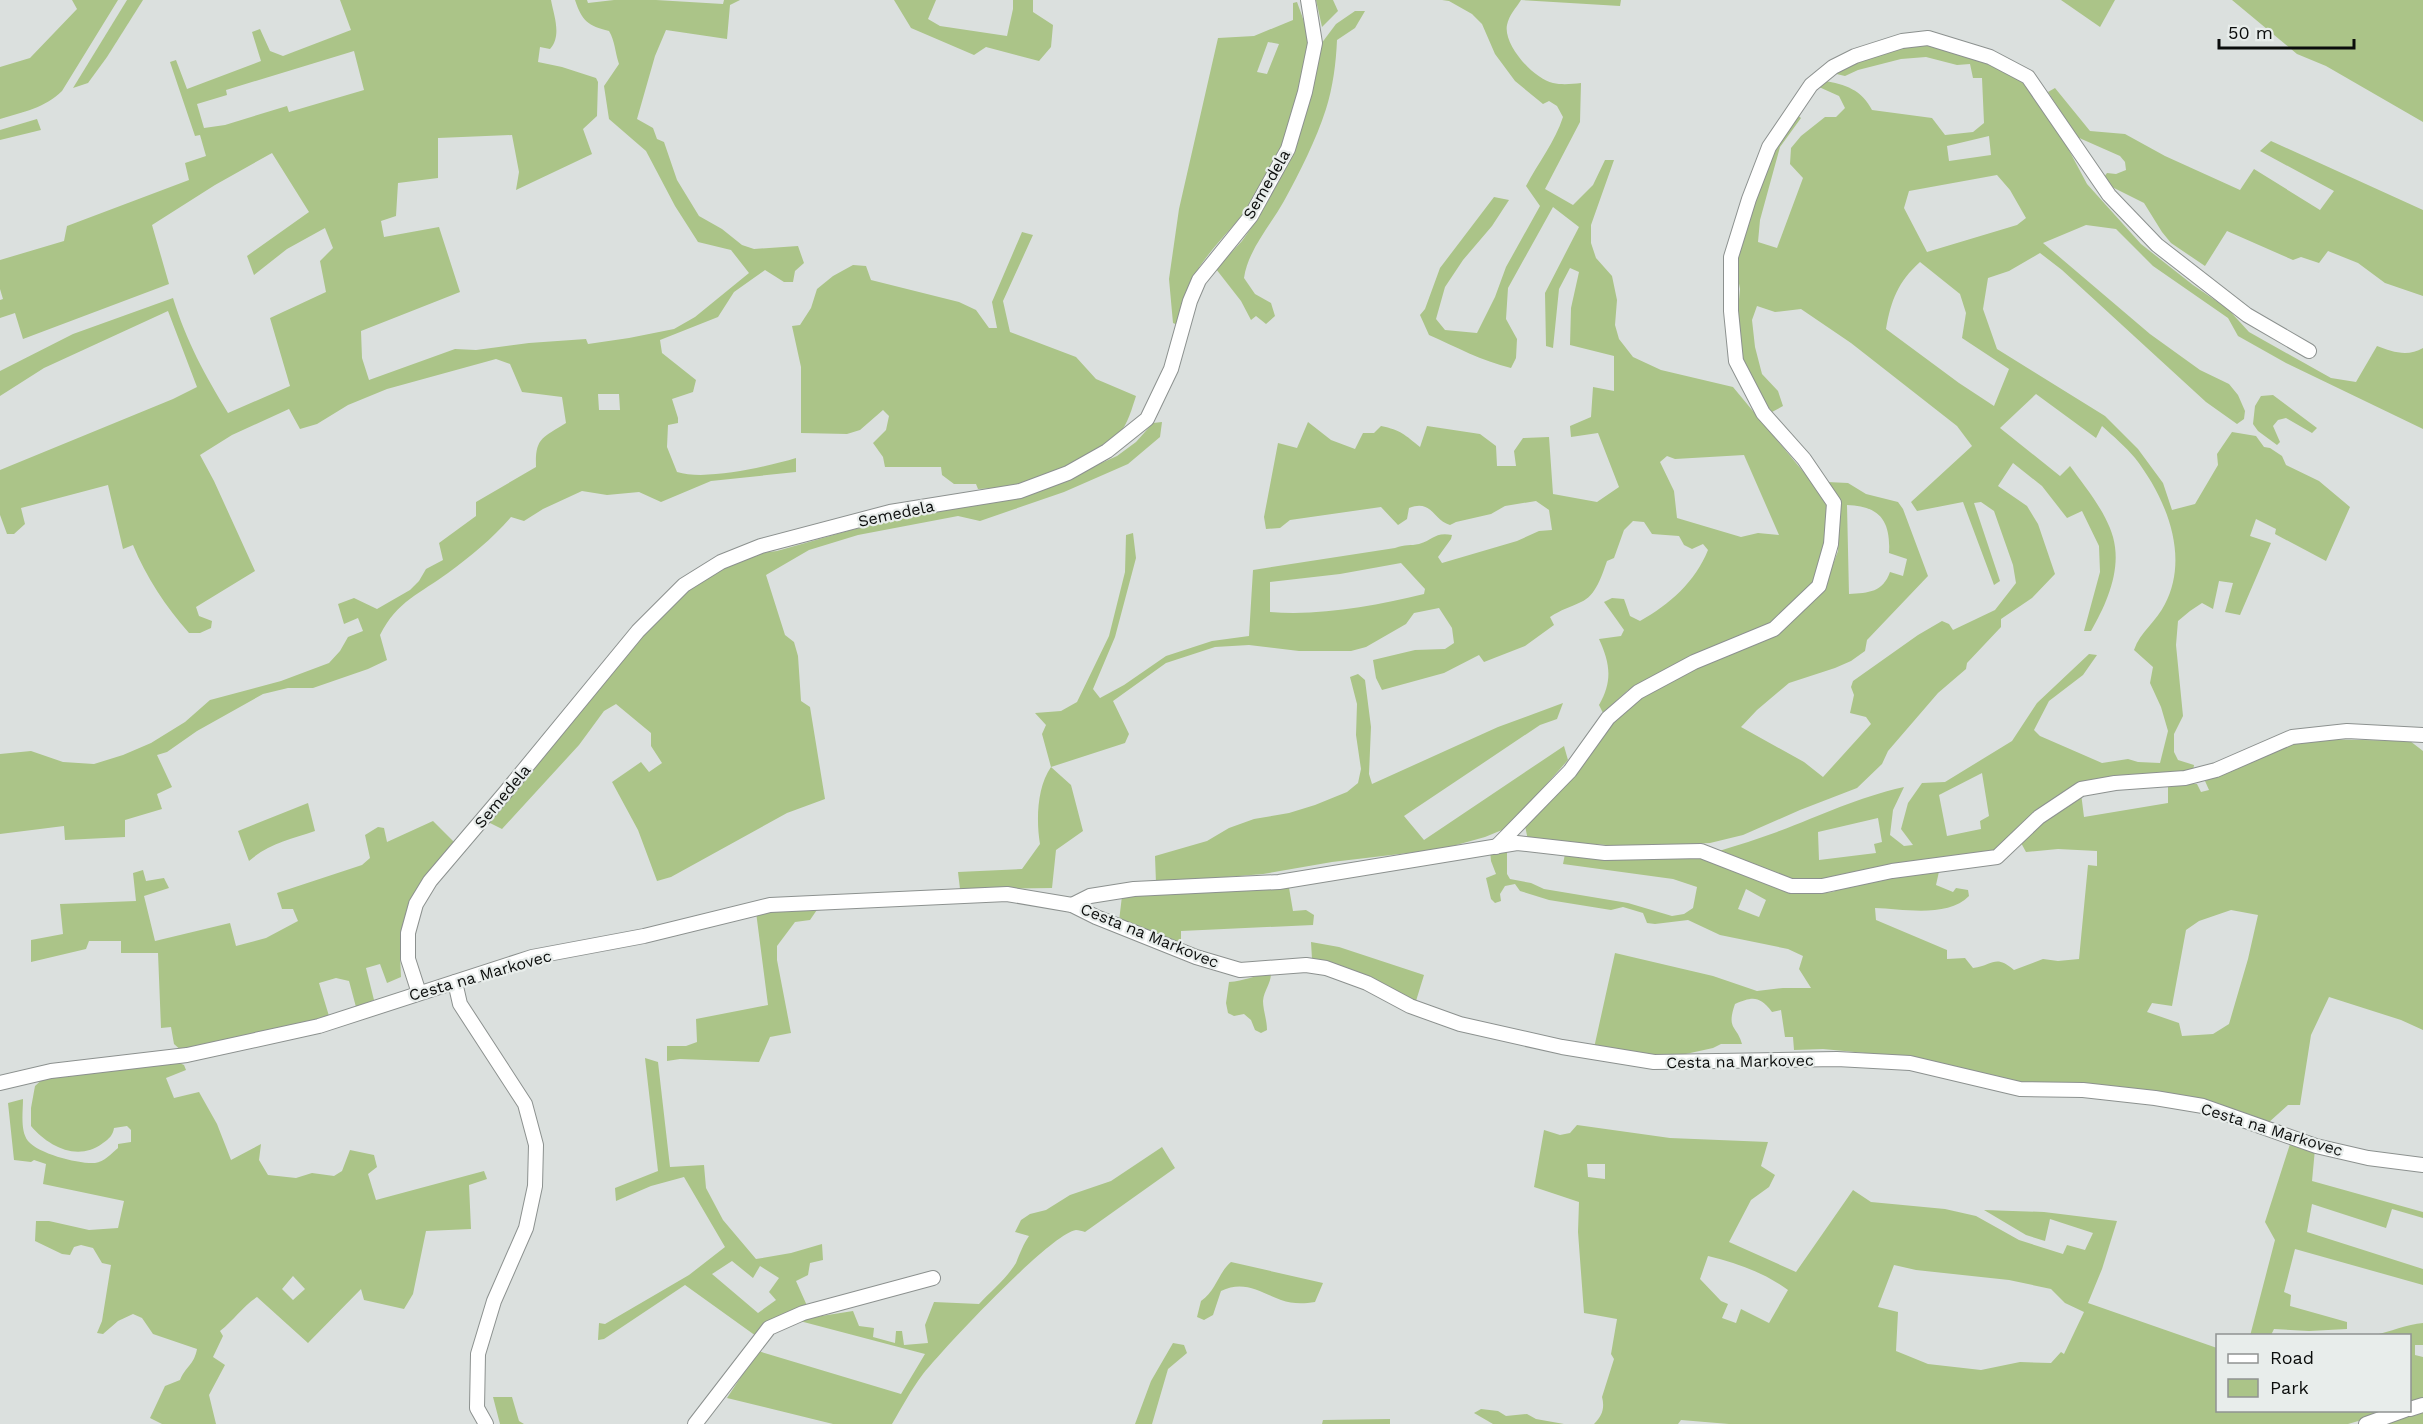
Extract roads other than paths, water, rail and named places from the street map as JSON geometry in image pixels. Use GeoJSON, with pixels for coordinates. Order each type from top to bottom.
{"type":"FeatureCollection","features":[{"type":"Feature","properties":{"kind":"street","name":"Semedela"},"geometry":{"type":"LineString","coordinates":[[419,993],[408,959],[408,933],[416,904],[430,881],[504,795],[638,631],[684,585],[721,562],[761,546],[890,512],[1020,491],[1068,473],[1107,451],[1148,419],[1171,369],[1190,301],[1199,279],[1251,216],[1288,150],[1305,92],[1314,43],[1308,0]]}},
{"type":"Feature","properties":{"kind":"street"},"geometry":{"type":"LineString","coordinates":[[1496,847],[1570,771],[1608,718],[1638,693],[1694,662],[1774,629],[1819,586],[1831,544],[1834,503],[1804,459],[1763,413],[1736,361],[1731,310],[1731,257],[1768,147],[1811,85],[1833,67],[1855,56],[1902,41],[1928,38],[1990,57],[2028,77],[2109,195],[2157,245],[2247,315],[2309,351]]}},
{"type":"Feature","properties":{"kind":"street","name":"Cesta na Markovec"},"geometry":{"type":"LineString","coordinates":[[1072,905],[1090,896],[1134,889],[1279,882],[1517,843],[1627,854],[1701,851],[1791,886],[1822,886],[1892,871],[1997,857],[2039,817],[2081,789],[2115,783],[2184,778],[2216,770],[2292,737],[2347,731],[2423,735]]}},
{"type":"Feature","properties":{"kind":"street","name":"Cesta na Markovec"},"geometry":{"type":"LineString","coordinates":[[0,1083],[51,1071],[187,1055],[319,1026],[532,957],[644,936],[770,905],[1007,894],[1072,905],[1196,957],[1240,970],[1306,965],[1326,968],[1367,983],[1410,1006],[1460,1024],[1562,1047],[1654,1062],[1837,1059],[1910,1063],[2020,1089],[2083,1090],[2204,1106],[2316,1146],[2368,1158],[2423,1164]]}},
{"type":"Feature","properties":{"kind":"street"},"geometry":{"type":"LineString","coordinates":[[455,982],[460,1004],[525,1104],[536,1145],[535,1186],[526,1228],[494,1301],[478,1354],[477,1408],[486,1424]]}},
{"type":"Feature","properties":{"kind":"street"},"geometry":{"type":"LineString","coordinates":[[695,1424],[769,1328],[803,1313],[933,1278]]}},
{"type":"Feature","properties":{"kind":"street"},"geometry":{"type":"LineString","coordinates":[[2366,1424],[2399,1412]]}}]}
